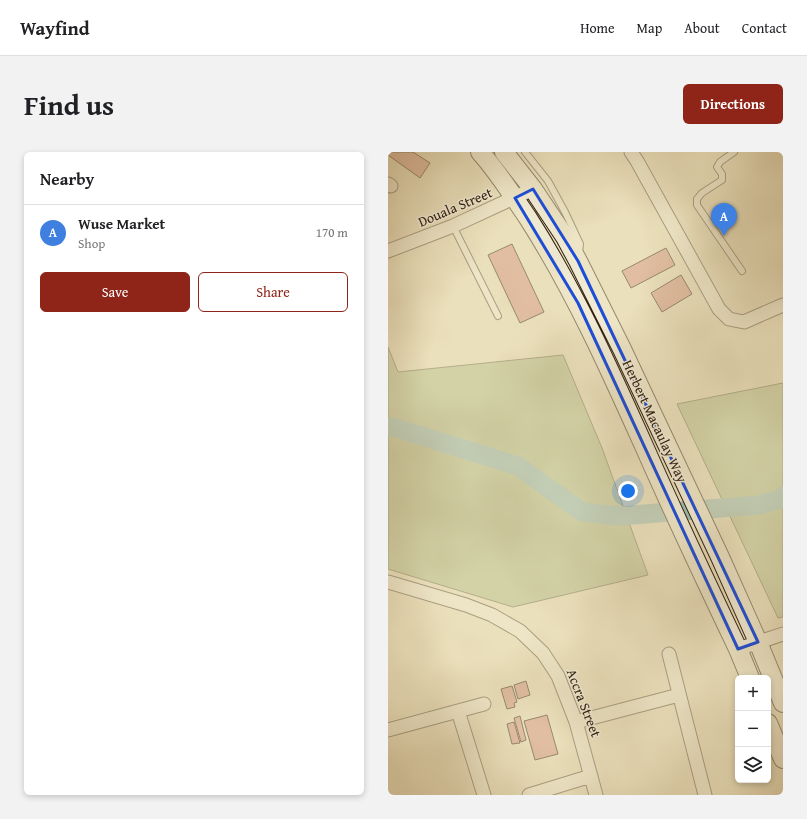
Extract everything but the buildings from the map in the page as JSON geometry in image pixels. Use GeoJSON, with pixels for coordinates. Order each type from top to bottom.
{"type":"FeatureCollection","features":[{"type":"Feature","properties":{"kind":"main road","name":"Herbert Macaulay Way"},"geometry":{"type":"LineString","coordinates":[[480,152],[515,198],[549,251],[578,303],[604,356],[749,675]]}},
{"type":"Feature","properties":{"kind":"main road","name":"Herbert Macaulay Way"},"geometry":{"type":"LineString","coordinates":[[504,152],[533,189],[565,237],[578,261],[622,349],[720,557],[783,702]]}},
{"type":"Feature","properties":{"kind":"main road"},"geometry":{"type":"LineString","coordinates":[[771,730],[783,759]]}},
{"type":"Feature","properties":{"kind":"street"},"geometry":{"type":"LineString","coordinates":[[631,152],[720,309],[730,319],[744,322],[783,305]]}},
{"type":"Feature","properties":{"kind":"street","name":"Douala Street"},"geometry":{"type":"LineString","coordinates":[[388,251],[453,226],[533,189]]}},
{"type":"Feature","properties":{"kind":"street","name":"Accra Street"},"geometry":{"type":"LineString","coordinates":[[388,582],[466,605],[492,615],[520,631],[544,653],[558,676],[576,722],[596,795]]}},
{"type":"Feature","properties":{"kind":"street"},"geometry":{"type":"LineString","coordinates":[[738,649],[783,634]]}},
{"type":"Feature","properties":{"kind":"street"},"geometry":{"type":"LineString","coordinates":[[669,654],[705,795]]}},
{"type":"Feature","properties":{"kind":"street"},"geometry":{"type":"LineString","coordinates":[[576,722],[679,695]]}},
{"type":"Feature","properties":{"kind":"street"},"geometry":{"type":"LineString","coordinates":[[388,730],[484,704]]}},
{"type":"Feature","properties":{"kind":"street"},"geometry":{"type":"LineString","coordinates":[[458,710],[484,795]]}},
{"type":"Feature","properties":{"kind":"street"},"geometry":{"type":"LineString","coordinates":[[529,795],[591,776]]}},
{"type":"Feature","properties":{"kind":"lane"},"geometry":{"type":"LineString","coordinates":[[525,152],[548,181],[565,212],[580,244],[578,261]]}},
{"type":"Feature","properties":{"kind":"lane"},"geometry":{"type":"LineString","coordinates":[[734,152],[720,162],[717,167],[722,174],[722,180],[702,194],[697,199],[697,205],[742,271]]}},
{"type":"Feature","properties":{"kind":"lane"},"geometry":{"type":"LineString","coordinates":[[453,226],[498,316]]}},
{"type":"Feature","properties":{"kind":"highlighted area"},"geometry":{"type":"Polygon","coordinates":[[[533,189],[578,261],[758,642],[738,649],[578,303],[515,198],[533,189]]]}},
{"type":"Feature","properties":{"kind":"green space"},"geometry":{"type":"Polygon","coordinates":[[[388,347],[398,372],[563,355],[602,448],[648,575],[513,607],[388,569],[388,347]]]}},
{"type":"Feature","properties":{"kind":"green space"},"geometry":{"type":"Polygon","coordinates":[[[783,383],[783,617],[778,618],[677,404],[783,383]]]}},
{"type":"Feature","properties":{"kind":"waterway"},"geometry":{"type":"LineString","coordinates":[[388,427],[393,427],[518,466],[582,512],[620,516],[759,505],[781,499],[783,496]]}},
{"type":"Feature","properties":{"kind":"place","name":"Wuse Market"},"geometry":{"type":"Point","coordinates":[724,236]}}]}
